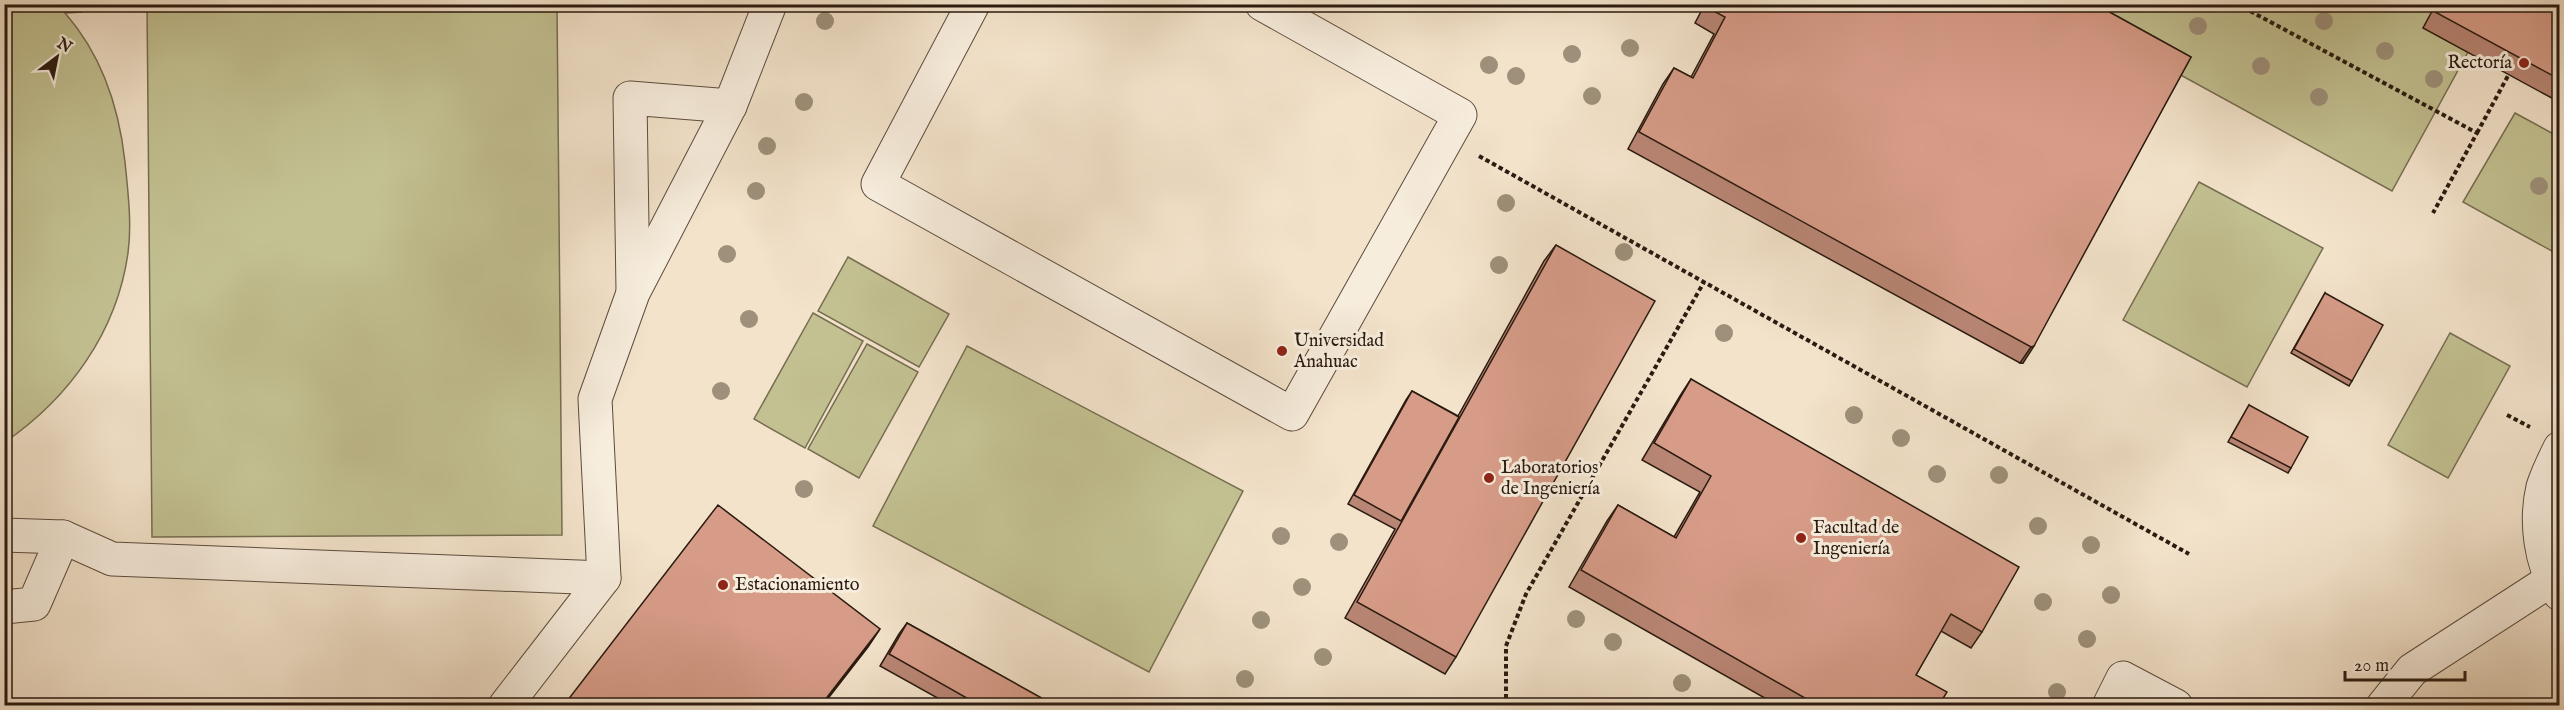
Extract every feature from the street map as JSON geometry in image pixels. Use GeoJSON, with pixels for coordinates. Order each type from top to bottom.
{"type":"FeatureCollection","features":[{"type":"Feature","properties":{"kind":"lane"},"geometry":{"type":"LineString","coordinates":[[505,705],[604,578],[595,399],[633,293],[730,106],[770,4]]}},
{"type":"Feature","properties":{"kind":"lane"},"geometry":{"type":"LineString","coordinates":[[974,4],[878,184],[1292,414],[1460,115],[1262,4]]}},
{"type":"Feature","properties":{"kind":"lane"},"geometry":{"type":"LineString","coordinates":[[633,293],[630,98],[730,106]]}},
{"type":"Feature","properties":{"kind":"lane"},"geometry":{"type":"LineString","coordinates":[[630,194],[679,203]]}},
{"type":"Feature","properties":{"kind":"lane"},"geometry":{"type":"LineString","coordinates":[[2383,705],[2412,670],[2555,587],[2539,534],[2543,487],[2559,448]]}},
{"type":"Feature","properties":{"kind":"lane"},"geometry":{"type":"LineString","coordinates":[[4,535],[63,537],[112,559],[604,578]]}},
{"type":"Feature","properties":{"kind":"lane"},"geometry":{"type":"LineString","coordinates":[[4,606],[34,604],[63,537]]}},
{"type":"Feature","properties":{"kind":"lane"},"geometry":{"type":"LineString","coordinates":[[2109,705],[2123,678],[2176,705]]}},
{"type":"Feature","properties":{"kind":"path"},"geometry":{"type":"LineString","coordinates":[[2236,4],[2477,133]]}},
{"type":"Feature","properties":{"kind":"path"},"geometry":{"type":"LineString","coordinates":[[2433,213],[2509,75]]}},
{"type":"Feature","properties":{"kind":"path"},"geometry":{"type":"LineString","coordinates":[[1447,138],[2189,554]]}},
{"type":"Feature","properties":{"kind":"path"},"geometry":{"type":"LineString","coordinates":[[1506,705],[1506,646],[1526,594],[1704,282]]}},
{"type":"Feature","properties":{"kind":"shaded area"},"geometry":{"type":"Polygon","coordinates":[[[5,4],[82,5],[82,12],[65,13],[78,29],[99,64],[113,102],[125,162],[130,231],[122,282],[101,336],[69,384],[50,405],[5,442],[5,4]]]}},
{"type":"Feature","properties":{"kind":"shaded area"},"geometry":{"type":"Polygon","coordinates":[[[147,5],[557,5],[562,535],[152,537],[147,5]]]}},
{"type":"Feature","properties":{"kind":"shaded area"},"geometry":{"type":"Polygon","coordinates":[[[2053,5],[2436,5],[2424,28],[2468,52],[2392,191],[2053,5]]]}},
{"type":"Feature","properties":{"kind":"shaded area"},"geometry":{"type":"Polygon","coordinates":[[[2515,113],[2559,137],[2559,255],[2463,202],[2515,113]]]}},
{"type":"Feature","properties":{"kind":"shaded area"},"geometry":{"type":"Polygon","coordinates":[[[2199,182],[2323,248],[2247,387],[2123,320],[2199,182]]]}},
{"type":"Feature","properties":{"kind":"shaded area"},"geometry":{"type":"Polygon","coordinates":[[[848,257],[949,314],[919,367],[818,311],[848,257]]]}},
{"type":"Feature","properties":{"kind":"shaded area"},"geometry":{"type":"Polygon","coordinates":[[[813,313],[863,341],[805,448],[754,419],[813,313]]]}},
{"type":"Feature","properties":{"kind":"shaded area"},"geometry":{"type":"Polygon","coordinates":[[[2450,333],[2510,366],[2448,478],[2388,445],[2450,333]]]}},
{"type":"Feature","properties":{"kind":"shaded area"},"geometry":{"type":"Polygon","coordinates":[[[867,344],[918,372],[859,478],[808,449],[867,344]]]}},
{"type":"Feature","properties":{"kind":"shaded area"},"geometry":{"type":"Polygon","coordinates":[[[967,346],[1243,491],[1149,672],[873,526],[967,346]]]}},
{"type":"Feature","properties":{"kind":"building"},"geometry":{"type":"Polygon","coordinates":[[[1707,4],[2095,4],[2191,57],[2034,346],[2031,347],[1639,132],[1674,68],[1693,78],[1725,17],[1706,7],[1707,4]]]}},
{"type":"Feature","properties":{"kind":"building","name":"Rectoría"},"geometry":{"type":"Polygon","coordinates":[[[2439,4],[2559,4],[2559,79],[2435,12],[2439,4]]]}},
{"type":"Feature","properties":{"kind":"building","name":"Laboratorios de Ingeniería"},"geometry":{"type":"Polygon","coordinates":[[[1556,245],[1655,301],[1456,657],[1357,602],[1556,245]]]}},
{"type":"Feature","properties":{"kind":"building"},"geometry":{"type":"Polygon","coordinates":[[[2325,293],[2383,325],[2352,381],[2294,349],[2325,293]]]}},
{"type":"Feature","properties":{"kind":"building","name":"Facultad de Ingeniería"},"geometry":{"type":"Polygon","coordinates":[[[1691,379],[2019,567],[1982,632],[1951,614],[1916,675],[1947,692],[1939,705],[1817,705],[1581,570],[1618,505],[1676,538],[1711,476],[1654,443],[1691,379]]]}},
{"type":"Feature","properties":{"kind":"building"},"geometry":{"type":"Polygon","coordinates":[[[1412,391],[1459,417],[1401,521],[1354,495],[1412,391]]]}},
{"type":"Feature","properties":{"kind":"building"},"geometry":{"type":"Polygon","coordinates":[[[2249,405],[2308,437],[2291,468],[2231,437],[2249,405]]]}},
{"type":"Feature","properties":{"kind":"building","name":"Estacionamiento"},"geometry":{"type":"Polygon","coordinates":[[[718,505],[880,629],[821,705],[564,705],[718,505]]]}},
{"type":"Feature","properties":{"kind":"building"},"geometry":{"type":"Polygon","coordinates":[[[907,623],[1054,705],[979,705],[889,654],[907,623]]]}},
{"type":"Feature","properties":{"kind":"place","name":"Rectoría"},"geometry":{"type":"Point","coordinates":[2524,63]}},
{"type":"Feature","properties":{"kind":"place","name":"Universidad Anahuac"},"geometry":{"type":"Point","coordinates":[1282,351]}},
{"type":"Feature","properties":{"kind":"place","name":"Laboratorios de Ingeniería"},"geometry":{"type":"Point","coordinates":[1489,478]}},
{"type":"Feature","properties":{"kind":"place","name":"Facultad de Ingeniería"},"geometry":{"type":"Point","coordinates":[1801,538]}},
{"type":"Feature","properties":{"kind":"place","name":"Estacionamiento"},"geometry":{"type":"Point","coordinates":[723,585]}}]}
